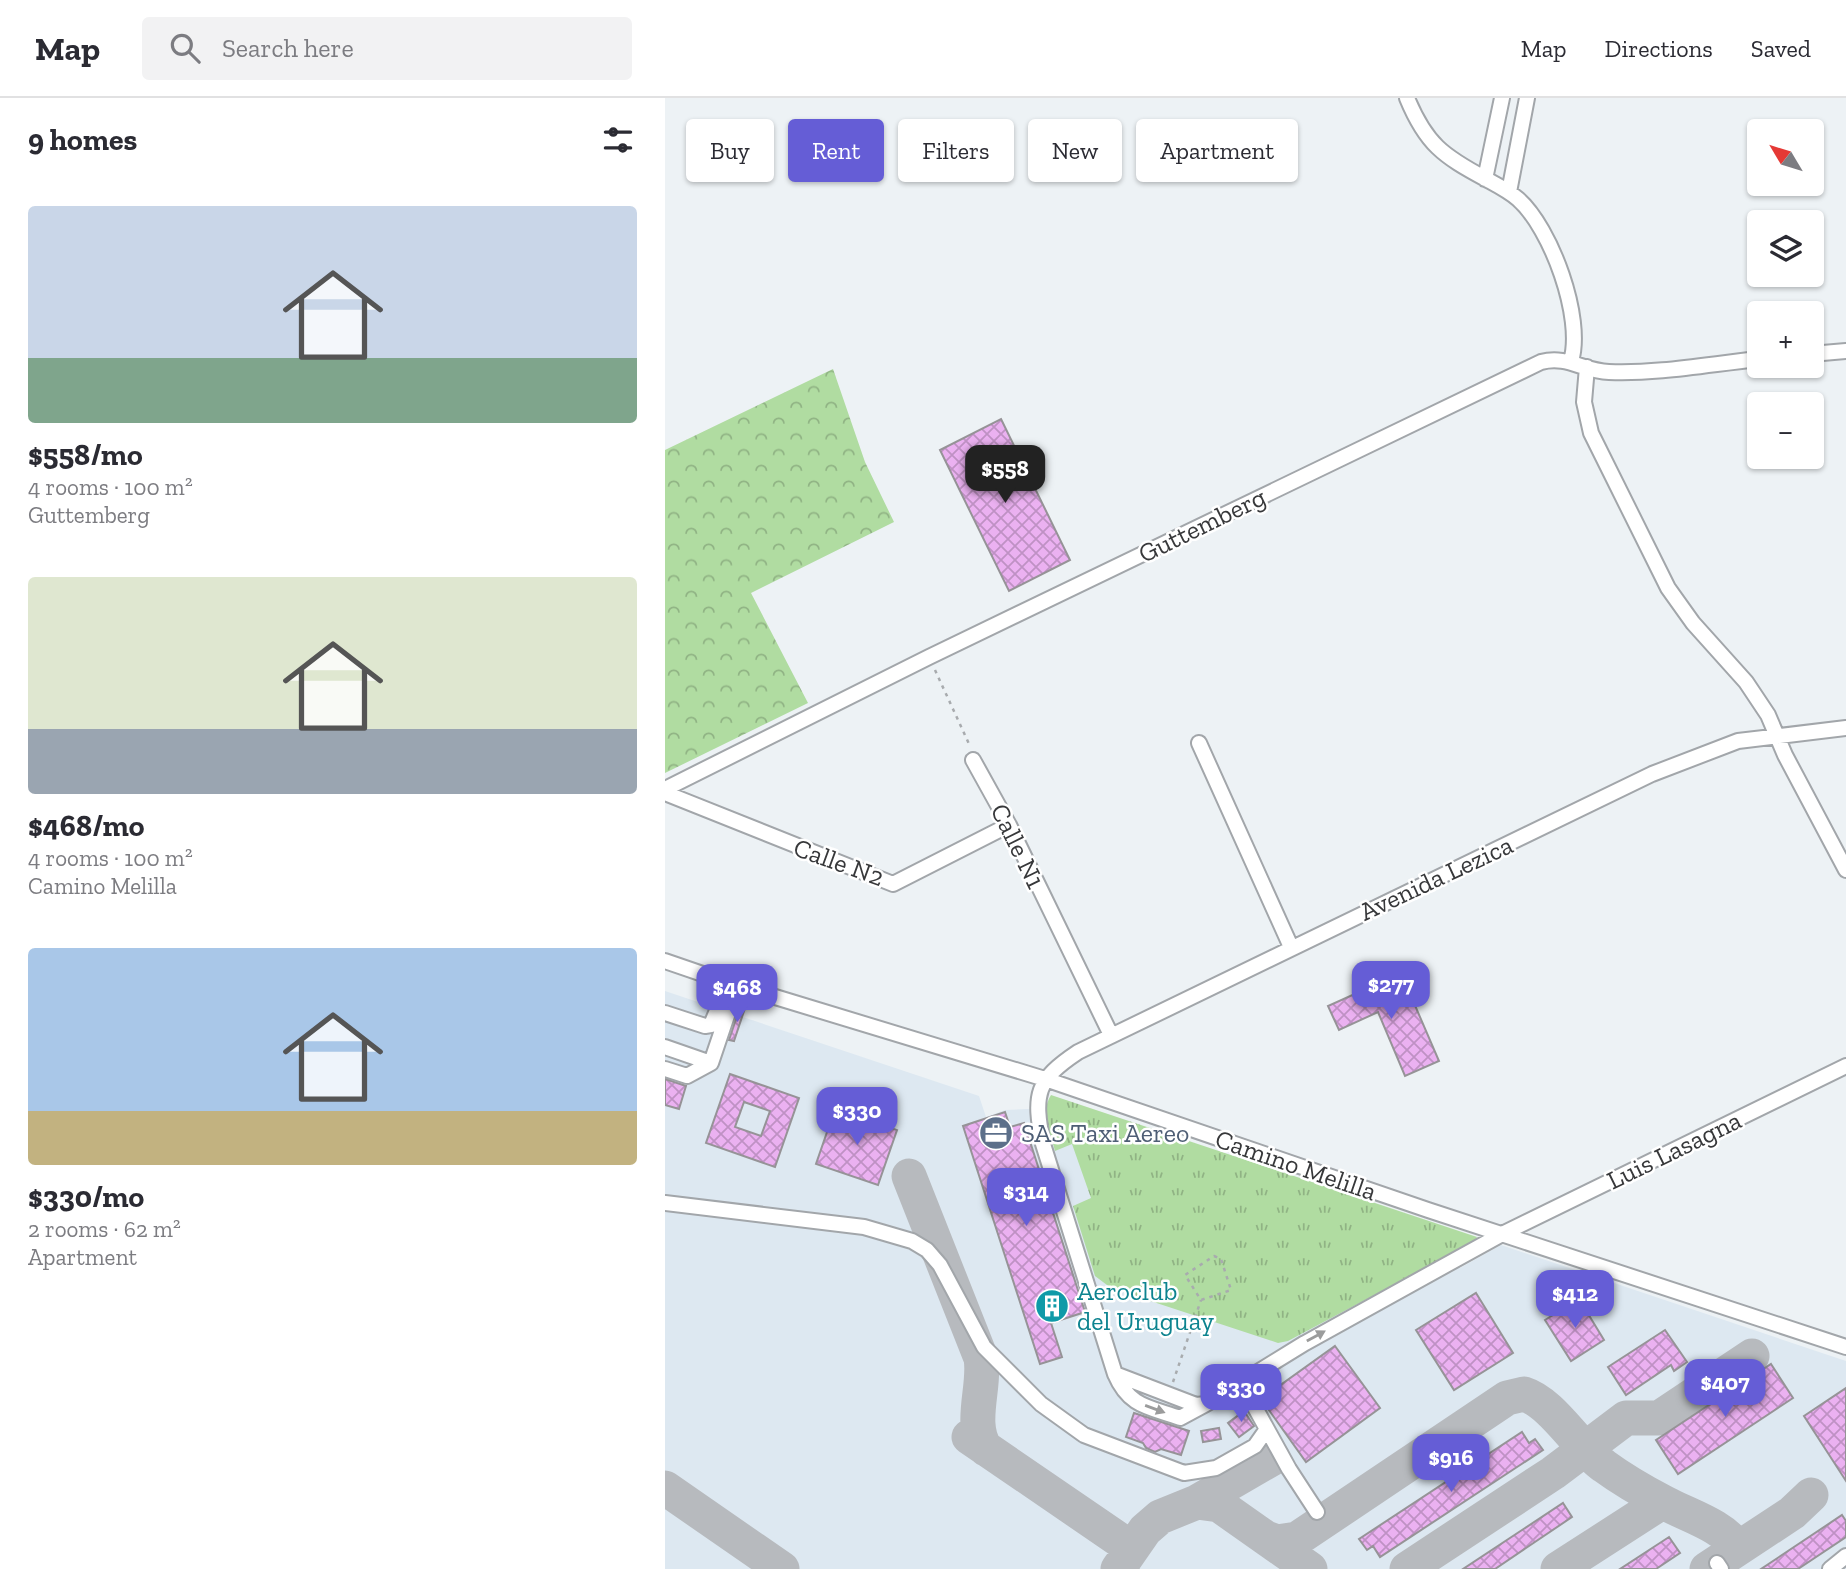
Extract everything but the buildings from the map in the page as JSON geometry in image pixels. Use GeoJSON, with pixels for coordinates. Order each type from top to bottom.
{"type":"FeatureCollection","features":[{"type":"Feature","properties":{"kind":"street"},"geometry":{"type":"LineString","coordinates":[[1407,98],[1433,146],[1509,192],[1532,215],[1565,285],[1576,333],[1571,361]]}},
{"type":"Feature","properties":{"kind":"street"},"geometry":{"type":"LineString","coordinates":[[1485,179],[1502,98]]}},
{"type":"Feature","properties":{"kind":"street"},"geometry":{"type":"LineString","coordinates":[[1509,192],[1527,98]]}},
{"type":"Feature","properties":{"kind":"street"},"geometry":{"type":"LineString","coordinates":[[1824,353],[1846,351]]}},
{"type":"Feature","properties":{"kind":"street","name":"Guttemberg"},"geometry":{"type":"LineString","coordinates":[[665,791],[929,657],[1521,371],[1553,359],[1619,372],[1747,360]]}},
{"type":"Feature","properties":{"kind":"street"},"geometry":{"type":"LineString","coordinates":[[1587,367],[1584,402],[1591,433],[1668,588],[1693,623],[1746,682],[1768,715],[1846,870]]}},
{"type":"Feature","properties":{"kind":"street","name":"Avenida Lezica"},"geometry":{"type":"LineString","coordinates":[[1045,1079],[1069,1058],[1111,1035],[1686,758],[1738,741],[1846,728]]}},
{"type":"Feature","properties":{"kind":"street"},"geometry":{"type":"LineString","coordinates":[[1199,743],[1291,947]]}},
{"type":"Feature","properties":{"kind":"street","name":"Calle N1"},"geometry":{"type":"LineString","coordinates":[[973,760],[1009,825],[1111,1035]]}},
{"type":"Feature","properties":{"kind":"street","name":"Calle N2"},"geometry":{"type":"LineString","coordinates":[[665,791],[893,884],[1009,825]]}},
{"type":"Feature","properties":{"kind":"street","name":"Camino Melilla"},"geometry":{"type":"LineString","coordinates":[[665,961],[733,985],[1045,1079],[1502,1234],[1846,1346]]}},
{"type":"Feature","properties":{"kind":"street"},"geometry":{"type":"LineString","coordinates":[[665,1069],[687,1076],[711,1063],[720,1023],[733,985]]}},
{"type":"Feature","properties":{"kind":"street"},"geometry":{"type":"LineString","coordinates":[[665,1013],[705,1026],[720,1023]]}},
{"type":"Feature","properties":{"kind":"street"},"geometry":{"type":"LineString","coordinates":[[665,1048],[711,1063]]}},
{"type":"Feature","properties":{"kind":"street","name":"Luis Lasagna"},"geometry":{"type":"LineString","coordinates":[[1045,1079],[1037,1099],[1043,1144],[1115,1374],[1122,1390],[1131,1401],[1180,1418],[1305,1343],[1502,1234],[1846,1066]]}},
{"type":"Feature","properties":{"kind":"street"},"geometry":{"type":"LineString","coordinates":[[665,1203],[864,1227],[912,1241],[926,1250],[940,1265],[984,1347],[1001,1367],[1053,1413],[1084,1435],[1184,1473],[1216,1468],[1247,1451],[1260,1441],[1267,1429]]}},
{"type":"Feature","properties":{"kind":"street"},"geometry":{"type":"LineString","coordinates":[[1115,1374],[1168,1396],[1196,1405],[1206,1404]]}},
{"type":"Feature","properties":{"kind":"street"},"geometry":{"type":"LineString","coordinates":[[1241,1382],[1289,1469],[1317,1512]]}},
{"type":"Feature","properties":{"kind":"street"},"geometry":{"type":"LineString","coordinates":[[1831,1569],[1846,1556]]}},
{"type":"Feature","properties":{"kind":"path"},"geometry":{"type":"LineString","coordinates":[[929,657],[971,747],[973,760]]}},
{"type":"Feature","properties":{"kind":"path"},"geometry":{"type":"LineString","coordinates":[[1214,1256],[1221,1259],[1231,1290],[1201,1300],[1185,1275],[1214,1256]]}},
{"type":"Feature","properties":{"kind":"path"},"geometry":{"type":"LineString","coordinates":[[1168,1396],[1201,1300]]}},
{"type":"Feature","properties":{"kind":"shaded area"},"geometry":{"type":"Polygon","coordinates":[[[665,991],[979,1096],[986,1117],[1005,1110],[1050,1108],[1449,1248],[1460,1268],[1501,1245],[1846,1361],[1846,1569],[665,1569],[665,991]]]}},
{"type":"Feature","properties":{"kind":"green space"},"geometry":{"type":"Polygon","coordinates":[[[833,369],[865,462],[894,522],[751,593],[808,703],[665,773],[665,450],[833,369]]]}},
{"type":"Feature","properties":{"kind":"green space"},"geometry":{"type":"Polygon","coordinates":[[[1051,1095],[1477,1237],[1474,1242],[1288,1341],[1278,1343],[1111,1288],[1095,1276],[1073,1206],[1091,1198],[1072,1144],[1055,1151],[1046,1115],[1051,1095]]]}},
{"type":"Feature","properties":{"kind":"taxiway"},"geometry":{"type":"LineString","coordinates":[[909,1176],[981,1358],[978,1428],[986,1449]]}},
{"type":"Feature","properties":{"kind":"taxiway"},"geometry":{"type":"LineString","coordinates":[[1407,1569],[1553,1473],[1626,1418],[1659,1418],[1752,1356]]}},
{"type":"Feature","properties":{"kind":"taxiway"},"geometry":{"type":"LineString","coordinates":[[1266,1538],[1277,1542],[1297,1539],[1507,1398],[1524,1394],[1545,1407],[1604,1466],[1649,1495],[1714,1527],[1738,1548]]}},
{"type":"Feature","properties":{"kind":"taxiway"},"geometry":{"type":"LineString","coordinates":[[969,1437],[1121,1541],[1126,1551],[1124,1561]]}},
{"type":"Feature","properties":{"kind":"taxiway"},"geometry":{"type":"LineString","coordinates":[[1197,1502],[1273,1458]]}},
{"type":"Feature","properties":{"kind":"taxiway"},"geometry":{"type":"LineString","coordinates":[[665,1488],[782,1569]]}},
{"type":"Feature","properties":{"kind":"taxiway"},"geometry":{"type":"LineString","coordinates":[[1707,1569],[1792,1513],[1811,1495]]}},
{"type":"Feature","properties":{"kind":"taxiway"},"geometry":{"type":"LineString","coordinates":[[1118,1569],[1145,1530],[1160,1517],[1197,1502],[1219,1505],[1310,1569]]}},
{"type":"Feature","properties":{"kind":"taxiway"},"geometry":{"type":"LineString","coordinates":[[1558,1569],[1662,1502]]}},
{"type":"Feature","properties":{"kind":"place","name":"SAS Taxi Aereo"},"geometry":{"type":"Point","coordinates":[996,1133]}},
{"type":"Feature","properties":{"kind":"place","name":"Aeroclub del Uruguay"},"geometry":{"type":"Point","coordinates":[1052,1306]}}]}
